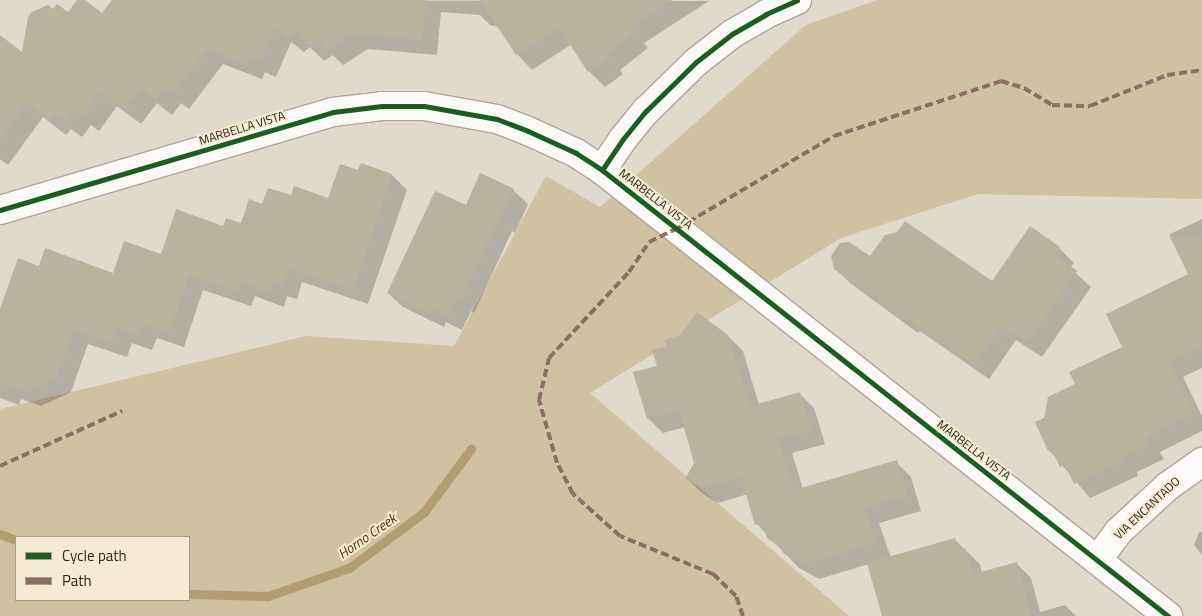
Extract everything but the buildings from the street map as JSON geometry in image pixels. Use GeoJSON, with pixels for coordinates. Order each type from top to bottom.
{"type":"FeatureCollection","features":[{"type":"Feature","properties":{"kind":"street"},"geometry":{"type":"LineString","coordinates":[[602,170],[623,139],[646,111],[696,62],[732,34],[766,14],[797,0]]}},
{"type":"Feature","properties":{"kind":"street","name":"MARBELLA VISTA"},"geometry":{"type":"LineString","coordinates":[[0,210],[333,112],[382,106],[424,106],[497,119],[576,153],[602,170],[1168,616]]}},
{"type":"Feature","properties":{"kind":"street","name":"VIA ENCANTADO"},"geometry":{"type":"LineString","coordinates":[[1098,559],[1118,532],[1168,486],[1202,462]]}},
{"type":"Feature","properties":{"kind":"shaded area"},"geometry":{"type":"Polygon","coordinates":[[[877,0],[1202,0],[1202,199],[978,194],[841,238],[590,393],[849,616],[0,616],[0,409],[306,336],[454,346],[546,176],[600,207],[806,25],[877,0]]]}},
{"type":"Feature","properties":{"kind":"waterway","name":"Horno Creek"},"geometry":{"type":"LineString","coordinates":[[190,594],[268,596],[349,568],[424,512],[471,449]]}},
{"type":"Feature","properties":{"kind":"waterway","name":"Horno Creek"},"geometry":{"type":"LineString","coordinates":[[0,534],[15,540]]}},
{"type":"Feature","properties":{"kind":"marked path"},"geometry":{"type":"LineString","coordinates":[[743,616],[736,596],[713,574],[620,536],[573,494],[557,463],[539,400],[549,358],[629,272],[649,242],[678,228],[834,136],[1001,81],[1024,88],[1052,105],[1090,106],[1167,75],[1202,70]]}},
{"type":"Feature","properties":{"kind":"marked path"},"geometry":{"type":"LineString","coordinates":[[0,466],[122,411]]}},
{"type":"Feature","properties":{"kind":"cycle path"},"geometry":{"type":"LineString","coordinates":[[602,170],[623,139],[646,111],[696,62],[732,34],[766,14],[797,0]]}},
{"type":"Feature","properties":{"kind":"cycle path"},"geometry":{"type":"LineString","coordinates":[[0,210],[333,112],[382,106],[424,106],[497,119],[576,153],[602,170],[1168,616]]}}]}
